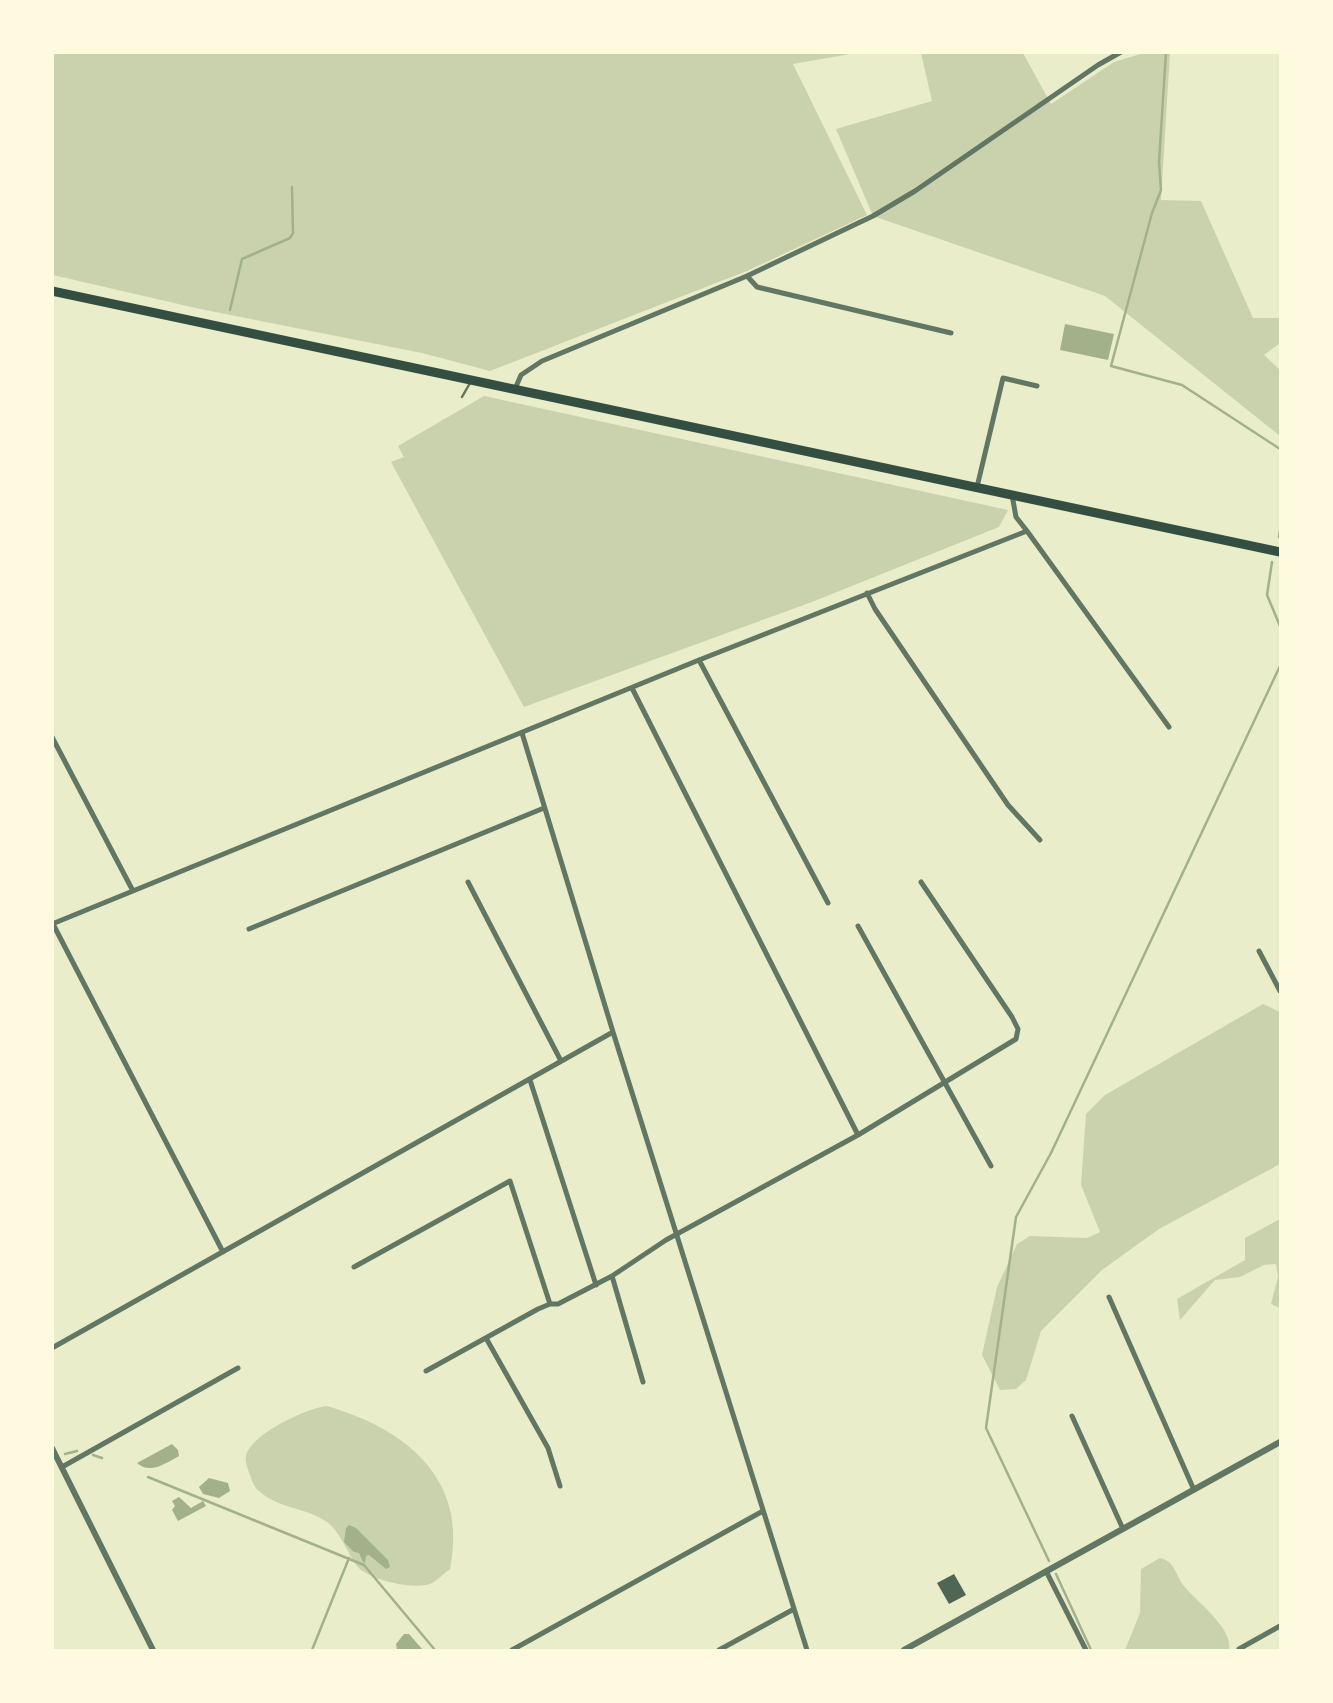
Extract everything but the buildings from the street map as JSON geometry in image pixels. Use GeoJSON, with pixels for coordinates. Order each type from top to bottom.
{"type":"FeatureCollection","features":[{"type":"Feature","properties":{"kind":"highway"},"geometry":{"type":"LineString","coordinates":[[52,291],[1280,552]]}},
{"type":"Feature","properties":{"kind":"street"},"geometry":{"type":"LineString","coordinates":[[515,389],[521,375],[542,361],[747,276],[885,209],[915,191],[1098,65],[1121,52]]}},
{"type":"Feature","properties":{"kind":"street"},"geometry":{"type":"LineString","coordinates":[[747,276],[757,287],[952,333]]}},
{"type":"Feature","properties":{"kind":"street"},"geometry":{"type":"LineString","coordinates":[[977,487],[1004,378],[1037,386]]}},
{"type":"Feature","properties":{"kind":"street"},"geometry":{"type":"LineString","coordinates":[[1012,495],[1016,517],[1169,727]]}},
{"type":"Feature","properties":{"kind":"street"},"geometry":{"type":"LineString","coordinates":[[223,1252],[53,924],[699,660],[1027,531]]}},
{"type":"Feature","properties":{"kind":"street"},"geometry":{"type":"LineString","coordinates":[[866,593],[1008,804],[1040,840]]}},
{"type":"Feature","properties":{"kind":"street"},"geometry":{"type":"LineString","coordinates":[[699,660],[828,903]]}},
{"type":"Feature","properties":{"kind":"street"},"geometry":{"type":"LineString","coordinates":[[632,688],[858,1135]]}},
{"type":"Feature","properties":{"kind":"street"},"geometry":{"type":"LineString","coordinates":[[522,733],[613,1032],[807,1650]]}},
{"type":"Feature","properties":{"kind":"street"},"geometry":{"type":"LineString","coordinates":[[52,737],[133,891]]}},
{"type":"Feature","properties":{"kind":"street"},"geometry":{"type":"LineString","coordinates":[[249,929],[544,808]]}},
{"type":"Feature","properties":{"kind":"street"},"geometry":{"type":"LineString","coordinates":[[468,882],[561,1061]]}},
{"type":"Feature","properties":{"kind":"street"},"geometry":{"type":"LineString","coordinates":[[426,1371],[550,1304],[558,1304],[596,1285],[678,1235],[858,1135],[1016,1040],[1018,1029],[1012,1017],[921,882]]}},
{"type":"Feature","properties":{"kind":"street"},"geometry":{"type":"LineString","coordinates":[[858,926],[991,1166]]}},
{"type":"Feature","properties":{"kind":"street"},"geometry":{"type":"LineString","coordinates":[[1259,951],[1280,991]]}},
{"type":"Feature","properties":{"kind":"street"},"geometry":{"type":"LineString","coordinates":[[52,1348],[613,1032]]}},
{"type":"Feature","properties":{"kind":"street"},"geometry":{"type":"LineString","coordinates":[[530,1080],[596,1285]]}},
{"type":"Feature","properties":{"kind":"street"},"geometry":{"type":"LineString","coordinates":[[354,1266],[510,1181],[550,1304]]}},
{"type":"Feature","properties":{"kind":"street"},"geometry":{"type":"LineString","coordinates":[[612,1276],[643,1382]]}},
{"type":"Feature","properties":{"kind":"street"},"geometry":{"type":"LineString","coordinates":[[1109,1297],[1194,1490]]}},
{"type":"Feature","properties":{"kind":"street"},"geometry":{"type":"LineString","coordinates":[[486,1338],[548,1448],[560,1486]]}},
{"type":"Feature","properties":{"kind":"street"},"geometry":{"type":"LineString","coordinates":[[62,1467],[238,1368]]}},
{"type":"Feature","properties":{"kind":"street"},"geometry":{"type":"LineString","coordinates":[[1072,1416],[1123,1529]]}},
{"type":"Feature","properties":{"kind":"street"},"geometry":{"type":"LineString","coordinates":[[904,1650],[1280,1442]]}},
{"type":"Feature","properties":{"kind":"street"},"geometry":{"type":"LineString","coordinates":[[52,1448],[153,1650]]}},
{"type":"Feature","properties":{"kind":"street"},"geometry":{"type":"LineString","coordinates":[[512,1650],[764,1511]]}},
{"type":"Feature","properties":{"kind":"street"},"geometry":{"type":"LineString","coordinates":[[1046,1571],[1086,1650]]}},
{"type":"Feature","properties":{"kind":"street"},"geometry":{"type":"LineString","coordinates":[[719,1650],[794,1609]]}},
{"type":"Feature","properties":{"kind":"street"},"geometry":{"type":"LineString","coordinates":[[1239,1649],[1280,1626]]}},
{"type":"Feature","properties":{"kind":"lane"},"geometry":{"type":"LineString","coordinates":[[462,397],[469,387],[470,379]]}},
{"type":"Feature","properties":{"kind":"shaded area"},"geometry":{"type":"Polygon","coordinates":[[[53,52],[856,53],[793,64],[867,215],[747,271],[490,371],[422,353],[200,309],[53,275],[53,52]]]}},
{"type":"Feature","properties":{"kind":"shaded area"},"geometry":{"type":"Polygon","coordinates":[[[921,53],[1023,53],[1051,104],[1114,62],[1144,53],[1170,53],[1161,200],[1201,201],[1253,318],[1280,318],[1280,343],[1264,355],[1280,370],[1280,436],[1105,296],[873,216],[836,129],[932,101],[921,53]]]}},
{"type":"Feature","properties":{"kind":"shaded area"},"geometry":{"type":"Polygon","coordinates":[[[1065,324],[1114,334],[1108,360],[1060,350],[1065,324]]]}},
{"type":"Feature","properties":{"kind":"shaded area"},"geometry":{"type":"Polygon","coordinates":[[[484,396],[1008,510],[999,527],[812,602],[524,707],[391,462],[404,457],[398,446],[484,396]]]}},
{"type":"Feature","properties":{"kind":"shaded area"},"geometry":{"type":"Polygon","coordinates":[[[1263,1004],[1280,1012],[1280,1164],[1159,1229],[1102,1270],[1041,1331],[1026,1380],[1016,1389],[1000,1390],[982,1355],[997,1287],[1017,1244],[1030,1236],[1087,1238],[1100,1232],[1081,1185],[1086,1114],[1105,1095],[1263,1004]]]}},
{"type":"Feature","properties":{"kind":"shaded area"},"geometry":{"type":"Polygon","coordinates":[[[1280,1219],[1280,1308],[1271,1304],[1278,1277],[1276,1264],[1264,1265],[1240,1277],[1215,1280],[1180,1320],[1177,1299],[1245,1260],[1245,1238],[1280,1219]]]}},
{"type":"Feature","properties":{"kind":"shaded area"},"geometry":{"type":"Polygon","coordinates":[[[327,1406],[356,1416],[406,1444],[425,1462],[440,1484],[450,1509],[453,1537],[450,1569],[434,1582],[415,1586],[404,1585],[371,1576],[357,1566],[331,1525],[310,1513],[284,1505],[267,1497],[254,1486],[246,1456],[258,1439],[294,1417],[327,1406]]]}},
{"type":"Feature","properties":{"kind":"shaded area"},"geometry":{"type":"Polygon","coordinates":[[[172,1444],[178,1450],[179,1456],[169,1462],[153,1468],[147,1468],[137,1463],[172,1444]]]}},
{"type":"Feature","properties":{"kind":"shaded area"},"geometry":{"type":"Polygon","coordinates":[[[209,1478],[228,1483],[230,1491],[219,1498],[203,1494],[199,1487],[209,1478]]]}},
{"type":"Feature","properties":{"kind":"shaded area"},"geometry":{"type":"Polygon","coordinates":[[[179,1497],[191,1508],[203,1501],[206,1506],[178,1521],[172,1510],[175,1506],[172,1501],[179,1497]]]}},
{"type":"Feature","properties":{"kind":"shaded area"},"geometry":{"type":"Polygon","coordinates":[[[349,1525],[356,1528],[388,1560],[390,1567],[386,1569],[369,1555],[366,1556],[365,1563],[363,1562],[359,1553],[354,1552],[344,1542],[346,1528],[349,1525]]]}},
{"type":"Feature","properties":{"kind":"shaded area"},"geometry":{"type":"Polygon","coordinates":[[[1160,1558],[1172,1565],[1184,1586],[1220,1624],[1226,1633],[1229,1650],[1125,1650],[1140,1613],[1141,1569],[1160,1558]]]}},
{"type":"Feature","properties":{"kind":"shaded area"},"geometry":{"type":"Polygon","coordinates":[[[404,1634],[409,1634],[423,1650],[397,1650],[396,1644],[404,1634]]]}},
{"type":"Feature","properties":{"kind":"waterway"},"geometry":{"type":"LineString","coordinates":[[1166,52],[1159,162],[1161,190],[1152,213],[1111,366],[1182,385],[1280,449]]}},
{"type":"Feature","properties":{"kind":"waterway"},"geometry":{"type":"LineString","coordinates":[[230,310],[242,259],[290,238],[293,233],[292,187]]}},
{"type":"Feature","properties":{"kind":"waterway"},"geometry":{"type":"LineString","coordinates":[[1279,537],[1280,530]]}},
{"type":"Feature","properties":{"kind":"waterway"},"geometry":{"type":"LineString","coordinates":[[1272,562],[1267,595],[1280,626]]}},
{"type":"Feature","properties":{"kind":"waterway"},"geometry":{"type":"LineString","coordinates":[[1049,1561],[986,1428],[1016,1217],[1051,1153],[1280,666]]}},
{"type":"Feature","properties":{"kind":"waterway"},"geometry":{"type":"LineString","coordinates":[[65,1454],[77,1451]]}},
{"type":"Feature","properties":{"kind":"waterway"},"geometry":{"type":"LineString","coordinates":[[93,1455],[102,1458]]}},
{"type":"Feature","properties":{"kind":"waterway"},"geometry":{"type":"LineString","coordinates":[[148,1477],[364,1565],[435,1650]]}},
{"type":"Feature","properties":{"kind":"waterway"},"geometry":{"type":"LineString","coordinates":[[312,1650],[349,1558]]}},
{"type":"Feature","properties":{"kind":"waterway"},"geometry":{"type":"LineString","coordinates":[[1056,1574],[1091,1650]]}}]}
